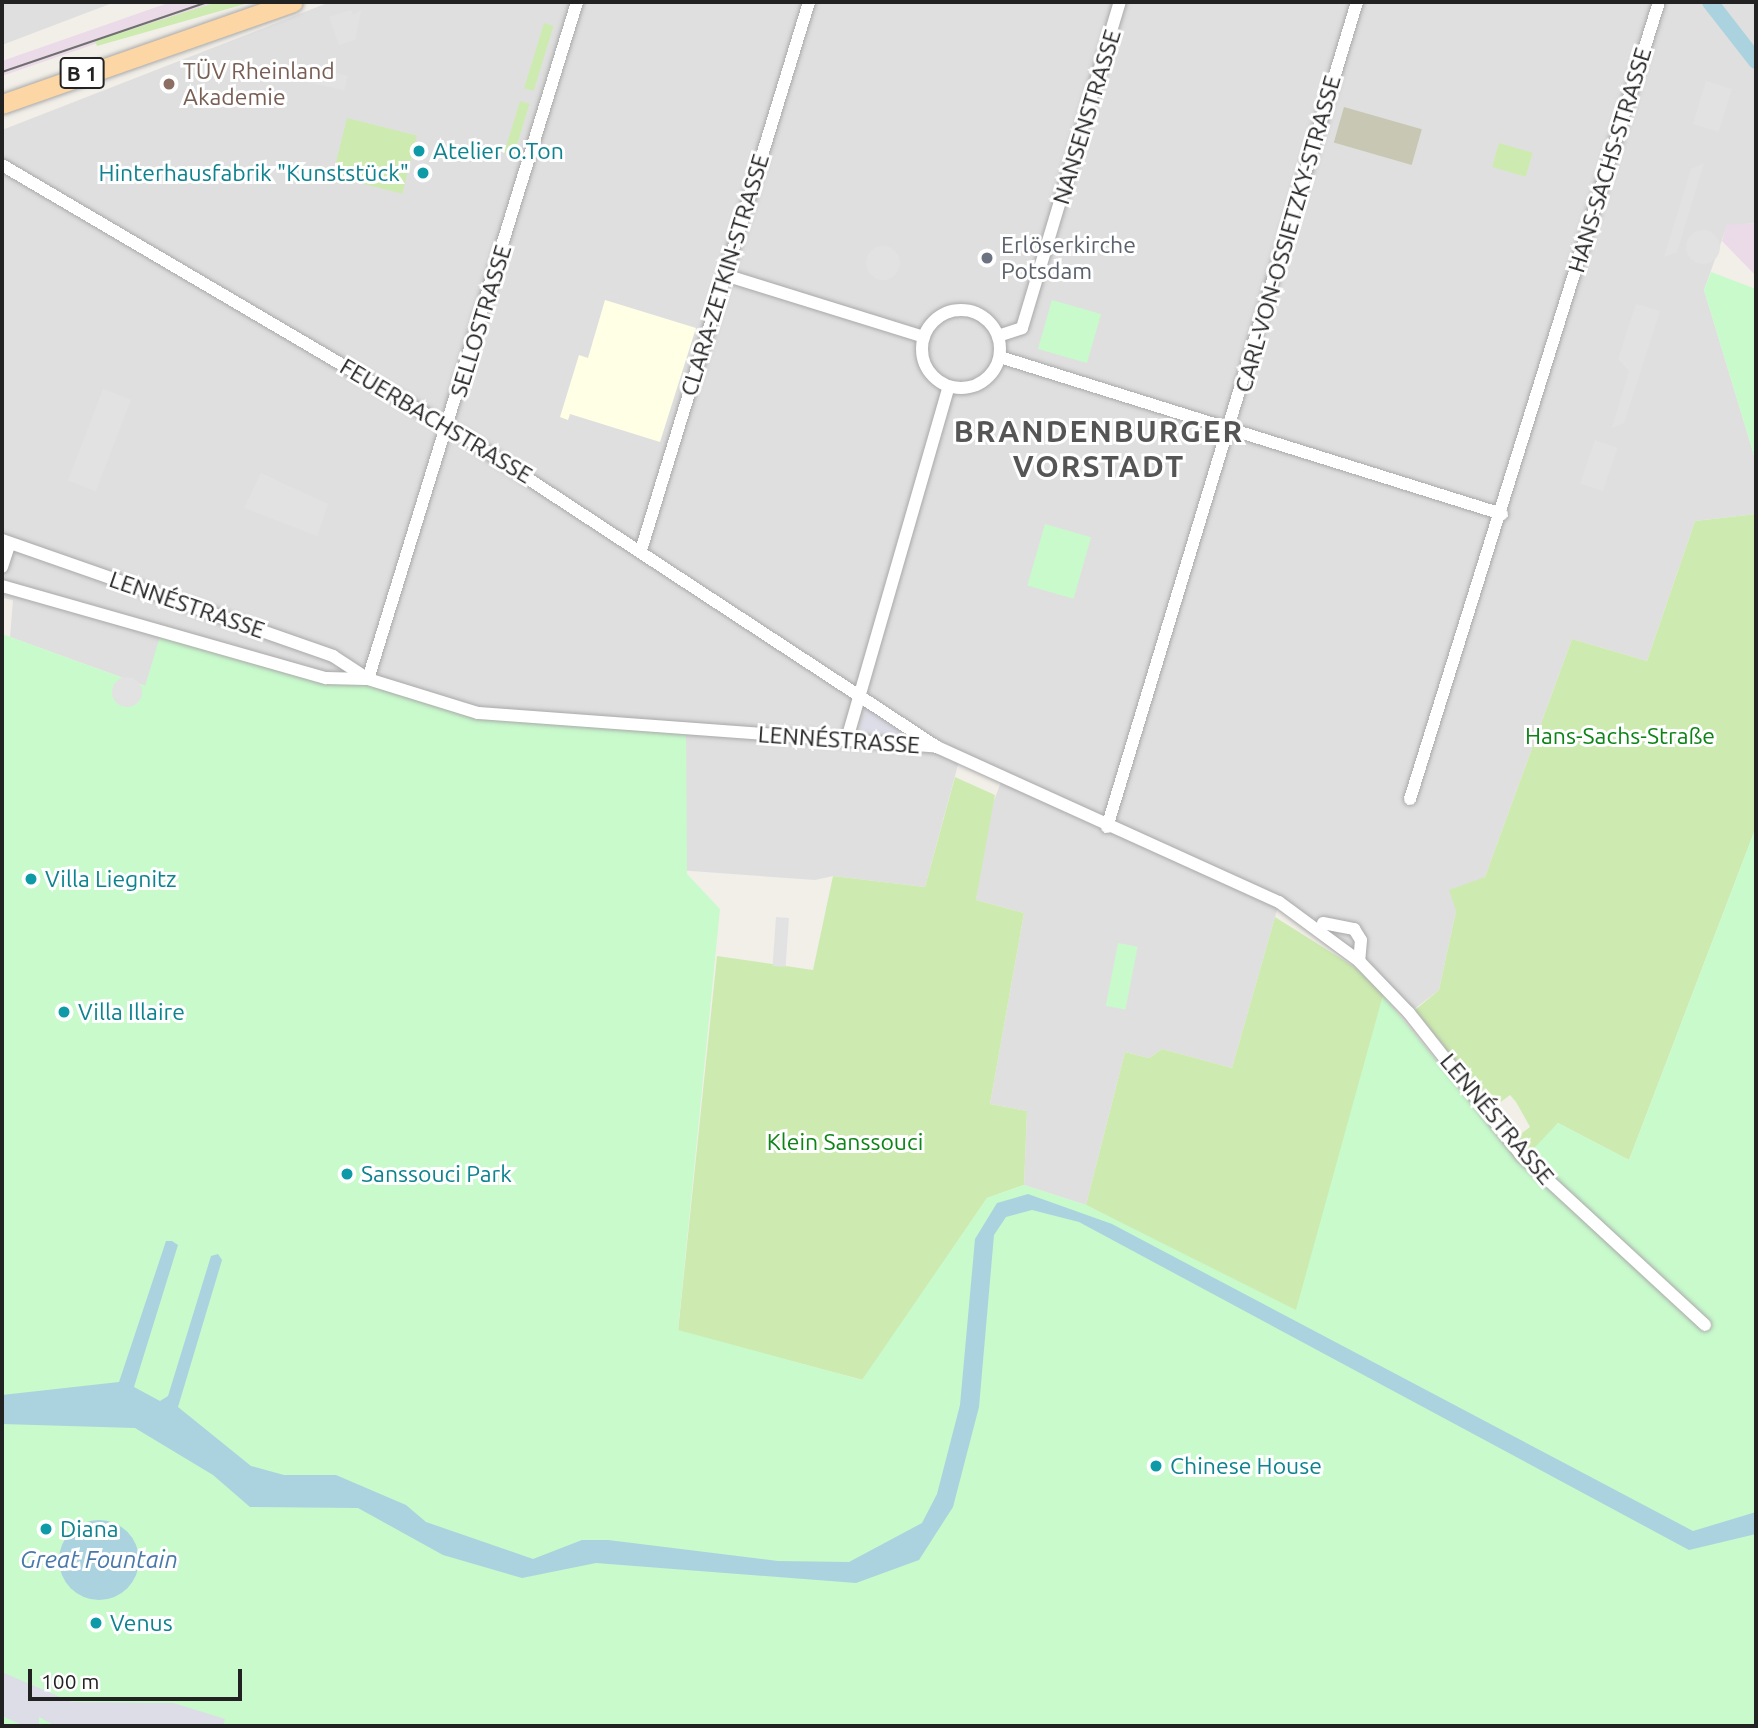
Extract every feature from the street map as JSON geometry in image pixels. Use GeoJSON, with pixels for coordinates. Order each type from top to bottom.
{"type":"FeatureCollection","features":[{"type":"Feature","properties":{"kind":"main road","name":"B 1"},"geometry":{"type":"LineString","coordinates":[[2,104],[293,2]]}},
{"type":"Feature","properties":{"kind":"street","name":"SELLOSTRASSE"},"geometry":{"type":"LineString","coordinates":[[368,679],[450,427],[577,2]]}},
{"type":"Feature","properties":{"kind":"street","name":"CLARA-ZETKIN-STRASSE"},"geometry":{"type":"LineString","coordinates":[[642,547],[809,2]]}},
{"type":"Feature","properties":{"kind":"street","name":"NANSENSTRASSE"},"geometry":{"type":"LineString","coordinates":[[998,336],[1022,328],[1120,2]]}},
{"type":"Feature","properties":{"kind":"street","name":"CARL-VON-OSSIETZKY-STRASSE"},"geometry":{"type":"LineString","coordinates":[[1107,827],[1231,430],[1357,2]]}},
{"type":"Feature","properties":{"kind":"street","name":"HANS-SACHS-STRASSE"},"geometry":{"type":"LineString","coordinates":[[1410,799],[1502,514],[1659,2]]}},
{"type":"Feature","properties":{"kind":"street","name":"FEUERBACHSTRASSE"},"geometry":{"type":"LineString","coordinates":[[2,165],[450,427],[642,547],[862,692],[937,747]]}},
{"type":"Feature","properties":{"kind":"street"},"geometry":{"type":"LineString","coordinates":[[725,275],[924,337]]}},
{"type":"Feature","properties":{"kind":"street"},"geometry":{"type":"LineString","coordinates":[[960,310],[983,317],[998,336],[1000,357],[986,379],[949,386],[930,372],[924,337],[938,317],[960,310]]}},
{"type":"Feature","properties":{"kind":"street"},"geometry":{"type":"LineString","coordinates":[[1000,357],[1502,514]]}},
{"type":"Feature","properties":{"kind":"street"},"geometry":{"type":"LineString","coordinates":[[847,739],[949,386]]}},
{"type":"Feature","properties":{"kind":"street"},"geometry":{"type":"LineString","coordinates":[[2,567],[6,542]]}},
{"type":"Feature","properties":{"kind":"street","name":"LENNÉSTRASSE"},"geometry":{"type":"LineString","coordinates":[[6,542],[333,656],[368,679]]}},
{"type":"Feature","properties":{"kind":"street","name":"LENNÉSTRASSE"},"geometry":{"type":"LineString","coordinates":[[2,586],[326,678],[368,679],[478,713],[937,747],[1107,827],[1279,902],[1319,926],[1359,961],[1409,1013],[1522,1156],[1705,1325]]}},
{"type":"Feature","properties":{"kind":"street"},"geometry":{"type":"LineString","coordinates":[[1319,926],[1331,911]]}},
{"type":"Feature","properties":{"kind":"street","name":"LENNÉSTRASSE"},"geometry":{"type":"LineString","coordinates":[[1319,926],[1354,929],[1361,940],[1359,961]]}},
{"type":"Feature","properties":{"kind":"shaded area"},"geometry":{"type":"Polygon","coordinates":[[[2,2],[115,2],[2,45],[2,2]]]}},
{"type":"Feature","properties":{"kind":"shaded area"},"geometry":{"type":"Polygon","coordinates":[[[171,2],[217,2],[2,76],[2,61],[171,2]]]}},
{"type":"Feature","properties":{"kind":"shaded area"},"geometry":{"type":"Polygon","coordinates":[[[330,2],[1756,2],[1756,223],[1727,226],[1704,290],[1756,462],[1756,514],[1695,521],[1647,661],[1572,639],[1485,877],[1456,911],[1439,990],[1409,1013],[1359,961],[1279,903],[1232,1068],[1162,1049],[1149,1058],[1125,1052],[1086,1205],[1024,1185],[1027,1111],[990,1104],[1024,913],[976,900],[987,819],[1001,782],[959,761],[925,887],[833,876],[815,880],[649,868],[10,637],[13,600],[2,598],[2,130],[330,2]]]}},
{"type":"Feature","properties":{"kind":"shaded area"},"geometry":{"type":"Polygon","coordinates":[[[351,10],[353,15],[361,10],[355,40],[339,45],[329,17],[351,10]]]}},
{"type":"Feature","properties":{"kind":"shaded area"},"geometry":{"type":"Polygon","coordinates":[[[296,64],[348,76],[344,91],[293,79],[296,64]]]}},
{"type":"Feature","properties":{"kind":"shaded area"},"geometry":{"type":"Polygon","coordinates":[[[1706,81],[1732,89],[1719,132],[1693,124],[1706,81]]]}},
{"type":"Feature","properties":{"kind":"shaded area"},"geometry":{"type":"Polygon","coordinates":[[[1344,107],[1422,129],[1412,165],[1334,143],[1344,107]]]}},
{"type":"Feature","properties":{"kind":"shaded area"},"geometry":{"type":"Polygon","coordinates":[[[1704,163],[1677,252],[1664,257],[1691,169],[1704,163]]]}},
{"type":"Feature","properties":{"kind":"shaded area"},"geometry":{"type":"Polygon","coordinates":[[[1756,223],[1756,276],[1722,241],[1727,225],[1756,223]]]}},
{"type":"Feature","properties":{"kind":"shaded area"},"geometry":{"type":"Polygon","coordinates":[[[1703,230],[1715,235],[1720,247],[1715,259],[1703,264],[1691,259],[1686,247],[1691,235],[1703,230]]]}},
{"type":"Feature","properties":{"kind":"shaded area"},"geometry":{"type":"Polygon","coordinates":[[[883,246],[895,251],[900,263],[895,275],[883,280],[871,275],[866,263],[871,251],[883,246]]]}},
{"type":"Feature","properties":{"kind":"shaded area"},"geometry":{"type":"Polygon","coordinates":[[[605,300],[696,328],[660,442],[570,414],[568,420],[560,417],[579,355],[588,358],[605,300]]]}},
{"type":"Feature","properties":{"kind":"shaded area"},"geometry":{"type":"Polygon","coordinates":[[[1636,304],[1660,311],[1624,423],[1612,428],[1629,371],[1618,359],[1636,304]]]}},
{"type":"Feature","properties":{"kind":"shaded area"},"geometry":{"type":"Polygon","coordinates":[[[103,389],[131,400],[96,491],[68,480],[103,389]]]}},
{"type":"Feature","properties":{"kind":"shaded area"},"geometry":{"type":"Polygon","coordinates":[[[1595,440],[1618,448],[1603,491],[1580,483],[1595,440]]]}},
{"type":"Feature","properties":{"kind":"shaded area"},"geometry":{"type":"Polygon","coordinates":[[[261,473],[328,504],[317,536],[244,508],[261,473]]]}},
{"type":"Feature","properties":{"kind":"shaded area"},"geometry":{"type":"Polygon","coordinates":[[[127,677],[133,678],[141,686],[141,698],[133,706],[127,707],[121,706],[113,698],[112,692],[113,686],[121,678],[127,677]]]}},
{"type":"Feature","properties":{"kind":"shaded area"},"geometry":{"type":"Polygon","coordinates":[[[869,707],[900,729],[900,735],[863,732],[859,724],[869,707]]]}},
{"type":"Feature","properties":{"kind":"shaded area"},"geometry":{"type":"Polygon","coordinates":[[[776,917],[789,918],[786,967],[773,966],[776,917]]]}},
{"type":"Feature","properties":{"kind":"shaded area"},"geometry":{"type":"Polygon","coordinates":[[[2,1672],[72,1702],[174,1703],[225,1719],[223,1726],[55,1726],[39,1717],[39,1726],[24,1726],[2,1716],[2,1672]]]}},
{"type":"Feature","properties":{"kind":"green space"},"geometry":{"type":"Polygon","coordinates":[[[217,2],[252,2],[97,46],[95,41],[217,2]]]}},
{"type":"Feature","properties":{"kind":"green space"},"geometry":{"type":"Polygon","coordinates":[[[544,23],[554,26],[534,91],[524,88],[544,23]]]}},
{"type":"Feature","properties":{"kind":"green space"},"geometry":{"type":"Polygon","coordinates":[[[520,101],[530,104],[514,156],[504,153],[520,101]]]}},
{"type":"Feature","properties":{"kind":"green space"},"geometry":{"type":"Polygon","coordinates":[[[347,118],[417,135],[402,194],[332,176],[347,118]]]}},
{"type":"Feature","properties":{"kind":"green space"},"geometry":{"type":"Polygon","coordinates":[[[1499,143],[1533,153],[1526,177],[1492,167],[1499,143]]]}},
{"type":"Feature","properties":{"kind":"green space"},"geometry":{"type":"Polygon","coordinates":[[[1711,272],[1756,289],[1756,462],[1704,290],[1711,272]]]}},
{"type":"Feature","properties":{"kind":"green space"},"geometry":{"type":"Polygon","coordinates":[[[1052,300],[1101,314],[1087,363],[1038,349],[1052,300]]]}},
{"type":"Feature","properties":{"kind":"green space","name":"Hans-Sachs-Straße"},"geometry":{"type":"Polygon","coordinates":[[[1756,514],[1756,827],[1629,1160],[1558,1123],[1531,1154],[1517,1137],[1530,1127],[1516,1102],[1510,1095],[1493,1108],[1415,1010],[1439,990],[1456,911],[1449,890],[1485,877],[1572,639],[1647,661],[1695,521],[1756,514]]]}},
{"type":"Feature","properties":{"kind":"green space"},"geometry":{"type":"Polygon","coordinates":[[[1045,524],[1091,537],[1073,599],[1027,586],[1045,524]]]}},
{"type":"Feature","properties":{"kind":"green space","name":"Sanssouci Park"},"geometry":{"type":"Polygon","coordinates":[[[162,630],[478,713],[686,729],[687,874],[720,909],[678,1330],[862,1380],[987,1198],[1024,1185],[1086,1205],[1296,1310],[1383,995],[1520,1163],[1558,1123],[1629,1160],[1756,827],[1756,1726],[2,1726],[2,634],[145,686],[162,630]]]}},
{"type":"Feature","properties":{"kind":"green space","name":"Klein Sanssouci"},"geometry":{"type":"Polygon","coordinates":[[[955,777],[995,795],[976,900],[1024,913],[990,1104],[1027,1111],[1024,1185],[987,1198],[863,1380],[678,1331],[717,956],[813,970],[833,876],[925,887],[955,777]]]}},
{"type":"Feature","properties":{"kind":"green space"},"geometry":{"type":"Polygon","coordinates":[[[1275,917],[1356,968],[1383,995],[1402,1367],[1086,1205],[1125,1052],[1149,1058],[1162,1049],[1232,1068],[1275,917]]]}},
{"type":"Feature","properties":{"kind":"green space"},"geometry":{"type":"Polygon","coordinates":[[[1118,943],[1138,947],[1125,1010],[1106,1006],[1118,943]]]}},
{"type":"Feature","properties":{"kind":"water"},"geometry":{"type":"Polygon","coordinates":[[[1028,1194],[1112,1224],[1693,1531],[1756,1512],[1756,1534],[1689,1550],[1079,1222],[1032,1210],[1006,1217],[994,1235],[979,1407],[953,1507],[919,1560],[856,1583],[596,1563],[522,1578],[443,1555],[358,1508],[250,1507],[213,1475],[135,1428],[2,1424],[2,1395],[119,1382],[166,1241],[172,1241],[178,1245],[134,1387],[160,1401],[168,1396],[211,1256],[218,1254],[222,1260],[178,1407],[251,1466],[284,1475],[336,1475],[406,1505],[426,1522],[533,1559],[582,1540],[608,1540],[778,1561],[849,1562],[922,1523],[937,1494],[960,1405],[975,1239],[997,1203],[1028,1194]]]}},
{"type":"Feature","properties":{"kind":"water","name":"Great Fountain"},"geometry":{"type":"Polygon","coordinates":[[[91,1520],[107,1520],[128,1531],[139,1552],[139,1568],[128,1589],[107,1600],[91,1600],[77,1594],[65,1582],[59,1568],[59,1552],[65,1538],[77,1526],[91,1520]]]}},
{"type":"Feature","properties":{"kind":"waterway"},"geometry":{"type":"LineString","coordinates":[[1710,2],[1756,61]]}},
{"type":"Feature","properties":{"kind":"tram line"},"geometry":{"type":"LineString","coordinates":[[2,72],[208,2]]}},
{"type":"Feature","properties":{"kind":"place","name":"TÜV Rheinland Akademie"},"geometry":{"type":"Point","coordinates":[169,84]}},
{"type":"Feature","properties":{"kind":"place","name":"Atelier o.Ton"},"geometry":{"type":"Point","coordinates":[419,151]}},
{"type":"Feature","properties":{"kind":"place","name":"Hinterhausfabrik \"Kunststück\""},"geometry":{"type":"Point","coordinates":[423,173]}},
{"type":"Feature","properties":{"kind":"place","name":"Erlöserkirche Potsdam"},"geometry":{"type":"Point","coordinates":[987,258]}},
{"type":"Feature","properties":{"kind":"place","name":"Villa Liegnitz"},"geometry":{"type":"Point","coordinates":[31,879]}},
{"type":"Feature","properties":{"kind":"place","name":"Villa Illaire"},"geometry":{"type":"Point","coordinates":[64,1012]}},
{"type":"Feature","properties":{"kind":"place","name":"Sanssouci Park"},"geometry":{"type":"Point","coordinates":[347,1174]}},
{"type":"Feature","properties":{"kind":"place","name":"Chinese House"},"geometry":{"type":"Point","coordinates":[1156,1466]}},
{"type":"Feature","properties":{"kind":"place","name":"Diana"},"geometry":{"type":"Point","coordinates":[46,1529]}},
{"type":"Feature","properties":{"kind":"place","name":"Venus"},"geometry":{"type":"Point","coordinates":[96,1623]}},
{"type":"Feature","properties":{"kind":"district","name":"BRANDENBURGER VORSTADT"},"geometry":{"type":"Point","coordinates":[1099,448]}}]}
